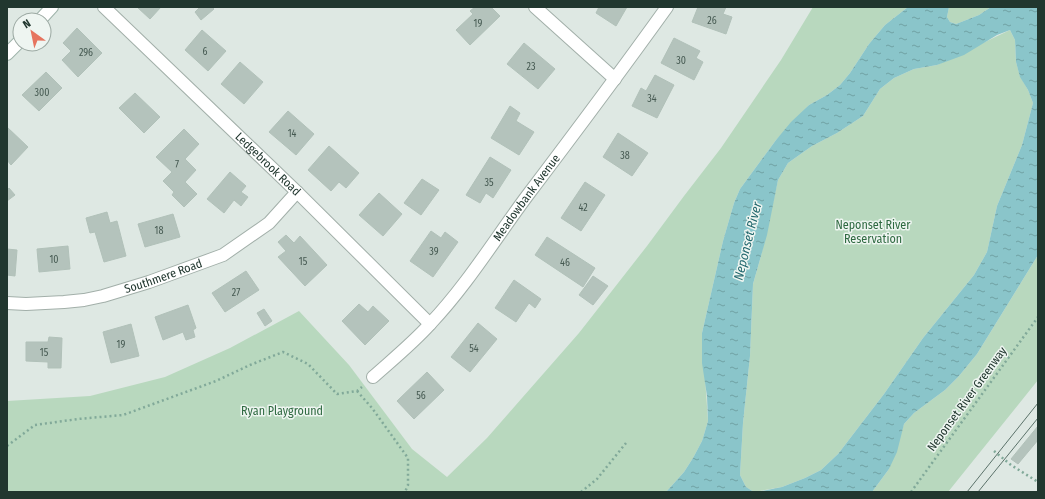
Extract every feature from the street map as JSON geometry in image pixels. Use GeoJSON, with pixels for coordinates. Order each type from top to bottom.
{"type":"FeatureCollection","features":[{"type":"Feature","properties":{"kind":"street","name":"Ledgebrook Road"},"geometry":{"type":"LineString","coordinates":[[104,7],[297,192],[430,324]]}},
{"type":"Feature","properties":{"kind":"street"},"geometry":{"type":"LineString","coordinates":[[535,7],[615,79]]}},
{"type":"Feature","properties":{"kind":"street","name":"Meadowbank Avenue"},"geometry":{"type":"LineString","coordinates":[[373,377],[430,324],[480,262],[667,7]]}},
{"type":"Feature","properties":{"kind":"street","name":"Southmere Road"},"geometry":{"type":"LineString","coordinates":[[7,303],[64,302],[96,298],[149,282],[223,255],[269,223],[297,192]]}},
{"type":"Feature","properties":{"kind":"path","name":"Neponset River Greenway"},"geometry":{"type":"LineString","coordinates":[[911,492],[1038,317]]}},
{"type":"Feature","properties":{"kind":"path"},"geometry":{"type":"LineString","coordinates":[[7,446],[35,425],[123,415],[216,381],[283,352],[308,364],[337,394],[357,391],[372,408],[408,458],[408,485],[405,492]]}},
{"type":"Feature","properties":{"kind":"path"},"geometry":{"type":"LineString","coordinates":[[581,492],[597,479],[626,443]]}},
{"type":"Feature","properties":{"kind":"path"},"geometry":{"type":"LineString","coordinates":[[994,451],[1011,465],[1038,482]]}},
{"type":"Feature","properties":{"kind":"green space","name":"Ryan Playground"},"geometry":{"type":"Polygon","coordinates":[[[813,7],[908,7],[885,25],[869,44],[850,73],[840,85],[827,95],[809,105],[776,140],[740,189],[734,203],[723,241],[702,333],[708,421],[702,441],[693,458],[684,472],[666,492],[7,492],[7,401],[90,396],[165,377],[230,348],[299,311],[349,365],[412,449],[447,477],[487,438],[579,333],[647,246],[721,148],[781,60],[813,7]]]}},
{"type":"Feature","properties":{"kind":"green space"},"geometry":{"type":"Polygon","coordinates":[[[949,7],[991,7],[979,15],[956,24],[950,22],[947,17],[949,7]]]}},
{"type":"Feature","properties":{"kind":"green space","name":"Neponset River Reservation"},"geometry":{"type":"Polygon","coordinates":[[[1010,30],[1015,40],[1016,62],[1020,76],[1033,103],[1022,145],[997,206],[987,252],[974,275],[923,338],[884,394],[838,454],[821,470],[805,478],[782,487],[754,492],[746,487],[740,475],[743,423],[750,356],[753,284],[761,256],[778,180],[788,163],[812,146],[837,133],[863,116],[880,89],[894,78],[914,69],[937,65],[1010,30]]]}},
{"type":"Feature","properties":{"kind":"green space"},"geometry":{"type":"Polygon","coordinates":[[[1038,255],[1038,380],[948,492],[872,492],[889,469],[904,424],[914,413],[945,390],[977,354],[1038,255]]]}},
{"type":"Feature","properties":{"kind":"water","name":"Neponset River"},"geometry":{"type":"Polygon","coordinates":[[[908,7],[949,7],[947,17],[950,22],[956,24],[979,15],[991,7],[1038,7],[1038,255],[977,354],[945,390],[914,413],[904,424],[897,452],[889,469],[872,492],[757,492],[782,487],[805,478],[821,470],[838,454],[884,394],[923,338],[974,275],[987,252],[997,206],[1022,145],[1033,103],[1028,90],[1020,77],[1016,62],[1015,40],[1010,30],[997,35],[964,55],[937,65],[914,69],[894,78],[880,89],[863,116],[837,133],[812,146],[788,163],[778,180],[767,235],[753,284],[750,356],[743,423],[740,475],[746,487],[754,492],[666,492],[684,472],[693,458],[702,441],[708,421],[707,396],[702,363],[702,333],[723,241],[734,203],[740,189],[791,122],[809,105],[827,95],[840,85],[850,73],[869,44],[885,25],[908,7]]]}},
{"type":"Feature","properties":{"kind":"building"},"geometry":{"type":"Polygon","coordinates":[[[137,7],[161,7],[150,19],[137,7]]]}},
{"type":"Feature","properties":{"kind":"building"},"geometry":{"type":"Polygon","coordinates":[[[200,7],[212,7],[214,9],[201,20],[195,12],[200,7]]]}},
{"type":"Feature","properties":{"kind":"building"},"geometry":{"type":"Polygon","coordinates":[[[475,7],[491,7],[500,16],[470,45],[456,30],[473,14],[470,11],[475,7]]]}},
{"type":"Feature","properties":{"kind":"building"},"geometry":{"type":"Polygon","coordinates":[[[599,7],[627,7],[616,26],[596,13],[599,7]]]}},
{"type":"Feature","properties":{"kind":"building"},"geometry":{"type":"Polygon","coordinates":[[[698,7],[726,7],[723,14],[732,17],[726,34],[692,22],[698,7]]]}},
{"type":"Feature","properties":{"kind":"building"},"geometry":{"type":"Polygon","coordinates":[[[77,28],[102,53],[78,77],[62,60],[71,51],[63,43],[77,28]]]}},
{"type":"Feature","properties":{"kind":"building"},"geometry":{"type":"Polygon","coordinates":[[[202,30],[226,51],[208,71],[185,50],[202,30]]]}},
{"type":"Feature","properties":{"kind":"building"},"geometry":{"type":"Polygon","coordinates":[[[674,38],[700,51],[696,58],[703,62],[694,80],[661,63],[674,38]]]}},
{"type":"Feature","properties":{"kind":"building"},"geometry":{"type":"Polygon","coordinates":[[[524,43],[555,69],[538,89],[507,64],[524,43]]]}},
{"type":"Feature","properties":{"kind":"building"},"geometry":{"type":"Polygon","coordinates":[[[240,62],[263,82],[244,104],[221,84],[240,62]]]}},
{"type":"Feature","properties":{"kind":"building"},"geometry":{"type":"Polygon","coordinates":[[[46,72],[62,88],[39,111],[22,95],[46,72]]]}},
{"type":"Feature","properties":{"kind":"building"},"geometry":{"type":"Polygon","coordinates":[[[655,75],[674,85],[657,118],[632,106],[641,88],[646,91],[655,75]]]}},
{"type":"Feature","properties":{"kind":"building"},"geometry":{"type":"Polygon","coordinates":[[[135,93],[160,117],[144,133],[119,108],[135,93]]]}},
{"type":"Feature","properties":{"kind":"building"},"geometry":{"type":"Polygon","coordinates":[[[510,106],[520,113],[516,121],[534,132],[519,155],[491,138],[510,106]]]}},
{"type":"Feature","properties":{"kind":"building"},"geometry":{"type":"Polygon","coordinates":[[[288,111],[314,134],[296,155],[269,132],[288,111]]]}},
{"type":"Feature","properties":{"kind":"building"},"geometry":{"type":"Polygon","coordinates":[[[7,127],[28,147],[11,165],[7,160],[7,127]]]}},
{"type":"Feature","properties":{"kind":"building"},"geometry":{"type":"Polygon","coordinates":[[[184,129],[199,144],[185,159],[196,170],[185,182],[197,194],[184,207],[172,195],[174,192],[163,181],[172,172],[156,157],[184,129]]]}},
{"type":"Feature","properties":{"kind":"building"},"geometry":{"type":"Polygon","coordinates":[[[618,133],[648,153],[632,176],[603,157],[618,133]]]}},
{"type":"Feature","properties":{"kind":"building"},"geometry":{"type":"Polygon","coordinates":[[[329,146],[359,173],[346,188],[339,182],[331,191],[308,170],[329,146]]]}},
{"type":"Feature","properties":{"kind":"building"},"geometry":{"type":"Polygon","coordinates":[[[490,157],[511,170],[493,198],[486,193],[480,203],[466,195],[490,157]]]}},
{"type":"Feature","properties":{"kind":"building"},"geometry":{"type":"Polygon","coordinates":[[[230,172],[246,186],[241,192],[248,197],[241,206],[234,200],[224,213],[207,199],[230,172]]]}},
{"type":"Feature","properties":{"kind":"building"},"geometry":{"type":"Polygon","coordinates":[[[422,179],[439,190],[421,215],[404,203],[422,179]]]}},
{"type":"Feature","properties":{"kind":"building"},"geometry":{"type":"Polygon","coordinates":[[[585,182],[605,195],[581,231],[561,218],[585,182]]]}},
{"type":"Feature","properties":{"kind":"building"},"geometry":{"type":"Polygon","coordinates":[[[9,188],[15,195],[7,201],[7,190],[9,188]]]}},
{"type":"Feature","properties":{"kind":"building"},"geometry":{"type":"Polygon","coordinates":[[[379,193],[402,214],[383,236],[359,215],[379,193]]]}},
{"type":"Feature","properties":{"kind":"building"},"geometry":{"type":"Polygon","coordinates":[[[107,212],[110,223],[117,221],[126,256],[104,262],[95,232],[90,233],[86,218],[107,212]]]}},
{"type":"Feature","properties":{"kind":"building"},"geometry":{"type":"Polygon","coordinates":[[[173,214],[180,237],[145,247],[138,224],[173,214]]]}},
{"type":"Feature","properties":{"kind":"building"},"geometry":{"type":"Polygon","coordinates":[[[431,231],[441,238],[445,232],[458,242],[433,277],[410,261],[431,231]]]}},
{"type":"Feature","properties":{"kind":"building"},"geometry":{"type":"Polygon","coordinates":[[[286,235],[294,243],[300,236],[327,265],[305,286],[278,257],[286,251],[278,242],[286,235]]]}},
{"type":"Feature","properties":{"kind":"building"},"geometry":{"type":"Polygon","coordinates":[[[547,237],[595,268],[583,287],[535,255],[547,237]]]}},
{"type":"Feature","properties":{"kind":"building"},"geometry":{"type":"Polygon","coordinates":[[[68,246],[70,269],[39,272],[37,249],[68,246]]]}},
{"type":"Feature","properties":{"kind":"building"},"geometry":{"type":"Polygon","coordinates":[[[7,249],[17,250],[15,276],[7,275],[7,249]]]}},
{"type":"Feature","properties":{"kind":"building"},"geometry":{"type":"Polygon","coordinates":[[[246,271],[259,290],[225,312],[212,293],[246,271]]]}},
{"type":"Feature","properties":{"kind":"building"},"geometry":{"type":"Polygon","coordinates":[[[593,276],[608,286],[593,305],[579,295],[593,276]]]}},
{"type":"Feature","properties":{"kind":"building"},"geometry":{"type":"Polygon","coordinates":[[[514,280],[541,299],[535,308],[529,303],[516,322],[495,308],[514,280]]]}},
{"type":"Feature","properties":{"kind":"building"},"geometry":{"type":"Polygon","coordinates":[[[359,304],[368,312],[373,306],[389,321],[365,345],[342,321],[359,304]]]}},
{"type":"Feature","properties":{"kind":"building"},"geometry":{"type":"Polygon","coordinates":[[[188,305],[196,328],[193,330],[195,337],[186,340],[183,332],[163,340],[155,317],[188,305]]]}},
{"type":"Feature","properties":{"kind":"building"},"geometry":{"type":"Polygon","coordinates":[[[264,309],[272,321],[265,326],[257,313],[264,309]]]}},
{"type":"Feature","properties":{"kind":"building"},"geometry":{"type":"Polygon","coordinates":[[[478,323],[497,339],[470,372],[451,357],[478,323]]]}},
{"type":"Feature","properties":{"kind":"building"},"geometry":{"type":"Polygon","coordinates":[[[131,324],[139,356],[111,363],[103,332],[131,324]]]}},
{"type":"Feature","properties":{"kind":"building"},"geometry":{"type":"Polygon","coordinates":[[[49,337],[62,338],[61,368],[48,368],[48,362],[26,361],[26,342],[48,342],[49,337]]]}},
{"type":"Feature","properties":{"kind":"building"},"geometry":{"type":"Polygon","coordinates":[[[427,372],[444,390],[414,419],[397,401],[427,372]]]}},
{"type":"Feature","properties":{"kind":"building"},"geometry":{"type":"Polygon","coordinates":[[[1038,426],[1038,440],[1018,464],[1011,459],[1038,426]]]}},
{"type":"Feature","properties":{"kind":"tram line"},"geometry":{"type":"LineString","coordinates":[[967,492],[1038,403]]}},
{"type":"Feature","properties":{"kind":"tram line"},"geometry":{"type":"LineString","coordinates":[[978,492],[1038,418]]}}]}
